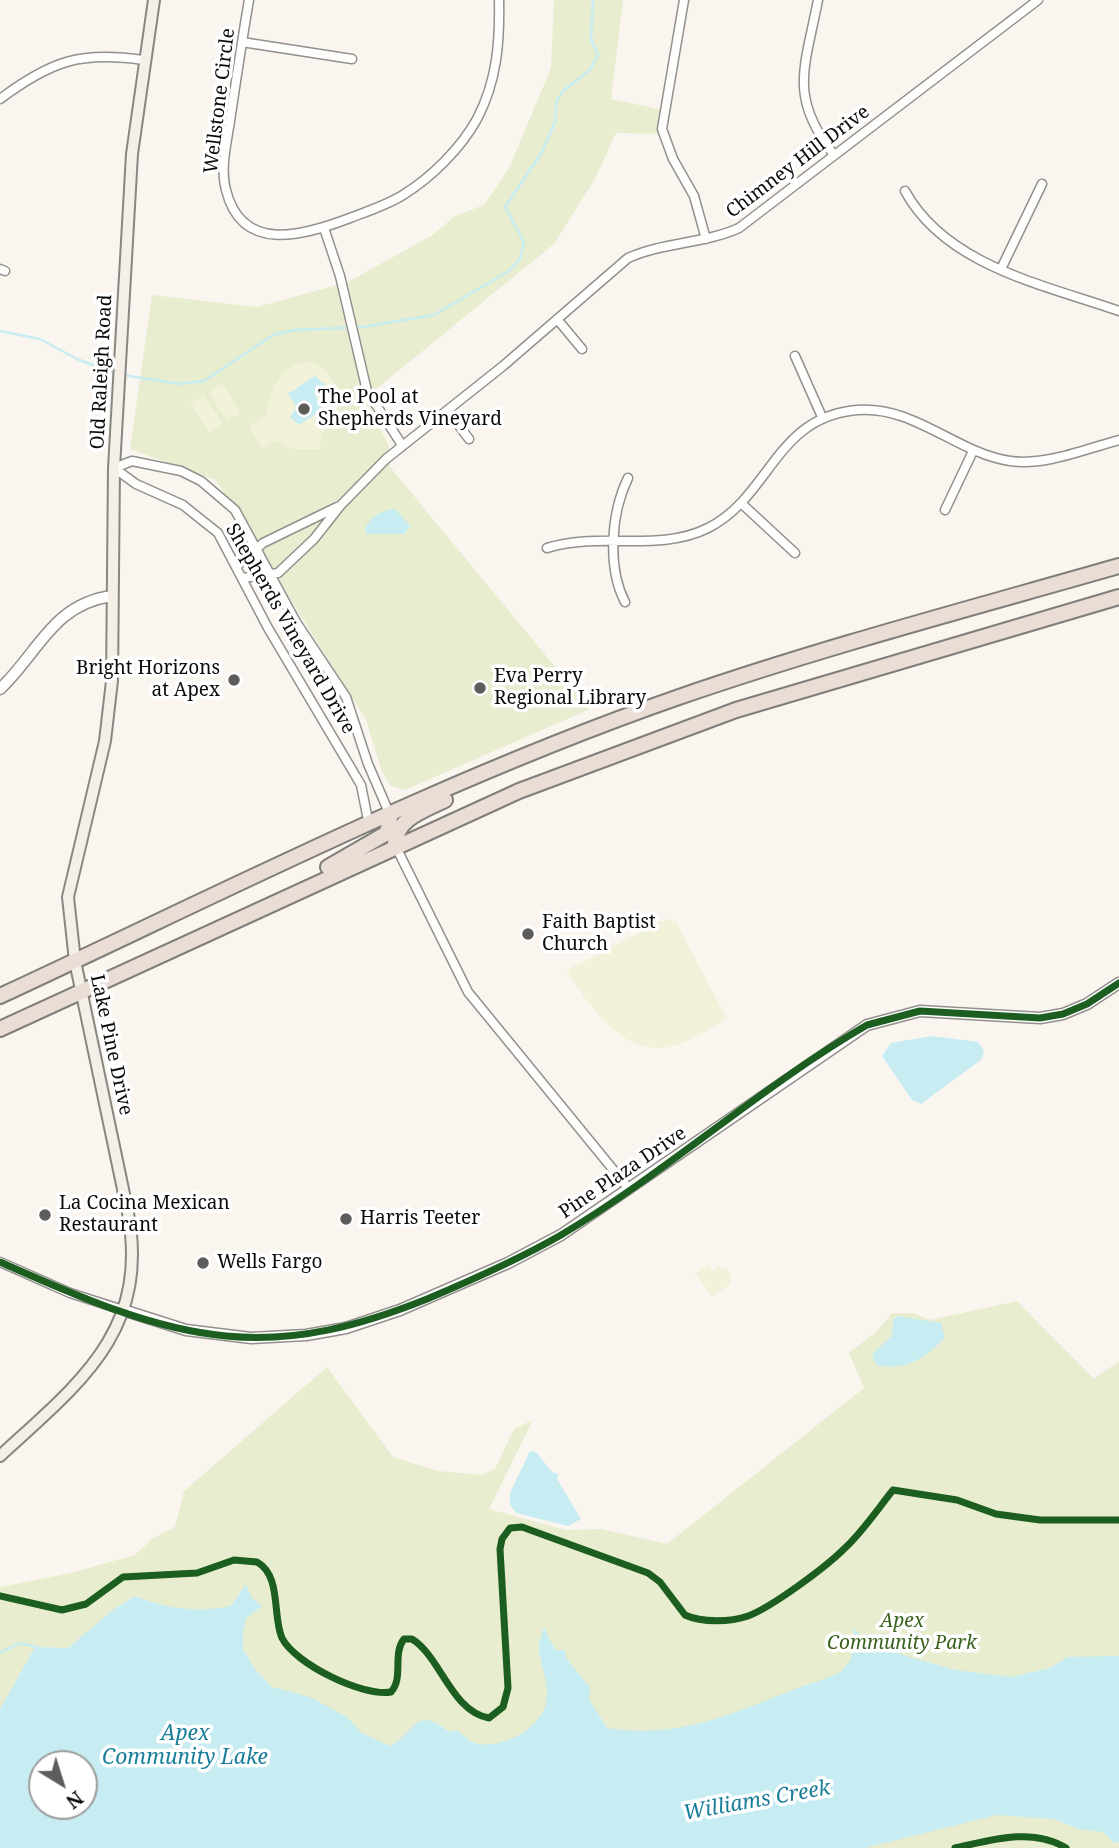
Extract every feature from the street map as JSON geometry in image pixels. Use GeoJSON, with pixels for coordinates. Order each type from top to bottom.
{"type":"FeatureCollection","features":[{"type":"Feature","properties":{"kind":"highway"},"geometry":{"type":"LineString","coordinates":[[0,996],[360,829],[524,759],[680,697],[1119,566]]}},
{"type":"Feature","properties":{"kind":"highway"},"geometry":{"type":"LineString","coordinates":[[1014,627],[1055,609],[1119,588]]}},
{"type":"Feature","properties":{"kind":"highway"},"geometry":{"type":"LineString","coordinates":[[0,1029],[395,845],[519,791],[689,726],[846,675],[1119,597]]}},
{"type":"Feature","properties":{"kind":"highway"},"geometry":{"type":"LineString","coordinates":[[395,845],[397,832],[404,822],[524,759]]}},
{"type":"Feature","properties":{"kind":"highway"},"geometry":{"type":"LineString","coordinates":[[291,894],[300,881],[381,838],[391,824],[390,816]]}},
{"type":"Feature","properties":{"kind":"main road","name":"Old Raleigh Road"},"geometry":{"type":"LineString","coordinates":[[112,597],[114,468],[132,153],[154,0]]}},
{"type":"Feature","properties":{"kind":"main road","name":"Lake Pine Drive"},"geometry":{"type":"LineString","coordinates":[[0,1456],[82,1379],[112,1336],[123,1310],[134,1268],[134,1246],[75,961],[68,897],[105,741],[112,681],[112,597]]}},
{"type":"Feature","properties":{"kind":"street","name":"Wellstone Circle"},"geometry":{"type":"LineString","coordinates":[[249,0],[224,176],[229,200],[248,225],[267,234],[291,236],[324,228],[404,194],[427,177],[460,143],[477,119],[491,84],[500,41],[499,0]]}},
{"type":"Feature","properties":{"kind":"street"},"geometry":{"type":"LineString","coordinates":[[684,0],[662,129],[673,159],[694,196],[706,239]]}},
{"type":"Feature","properties":{"kind":"street"},"geometry":{"type":"LineString","coordinates":[[818,0],[805,62],[805,104],[810,121],[834,155]]}},
{"type":"Feature","properties":{"kind":"street","name":"Chimney Hill Drive"},"geometry":{"type":"LineString","coordinates":[[271,575],[278,573],[314,539],[340,506],[402,445],[448,411],[628,258],[642,252],[730,232],[750,221],[1038,0]]}},
{"type":"Feature","properties":{"kind":"street"},"geometry":{"type":"LineString","coordinates":[[242,42],[352,59]]}},
{"type":"Feature","properties":{"kind":"street"},"geometry":{"type":"LineString","coordinates":[[0,99],[35,74],[62,62],[94,55],[144,60]]}},
{"type":"Feature","properties":{"kind":"street"},"geometry":{"type":"LineString","coordinates":[[1001,269],[1042,184]]}},
{"type":"Feature","properties":{"kind":"street"},"geometry":{"type":"LineString","coordinates":[[905,191],[913,207],[962,250],[1001,269],[1119,311]]}},
{"type":"Feature","properties":{"kind":"street"},"geometry":{"type":"LineString","coordinates":[[324,228],[340,276],[367,391],[402,445]]}},
{"type":"Feature","properties":{"kind":"street"},"geometry":{"type":"LineString","coordinates":[[557,319],[582,348]]}},
{"type":"Feature","properties":{"kind":"street"},"geometry":{"type":"LineString","coordinates":[[795,355],[822,417]]}},
{"type":"Feature","properties":{"kind":"street"},"geometry":{"type":"LineString","coordinates":[[547,548],[587,540],[678,538],[707,528],[741,503],[788,443],[822,417],[857,410],[889,412],[973,451],[1013,462],[1033,461],[1119,440]]}},
{"type":"Feature","properties":{"kind":"street"},"geometry":{"type":"LineString","coordinates":[[448,411],[470,439]]}},
{"type":"Feature","properties":{"kind":"street"},"geometry":{"type":"LineString","coordinates":[[945,510],[973,451]]}},
{"type":"Feature","properties":{"kind":"street","name":"Shepherds Vineyard Drive"},"geometry":{"type":"LineString","coordinates":[[114,468],[132,461],[190,474],[235,510],[296,622],[346,697],[368,764],[390,816]]}},
{"type":"Feature","properties":{"kind":"street","name":"Shepherds Vineyard Drive"},"geometry":{"type":"LineString","coordinates":[[114,468],[136,484],[183,505],[208,523],[227,546],[268,628],[361,785],[368,820],[360,829]]}},
{"type":"Feature","properties":{"kind":"street"},"geometry":{"type":"LineString","coordinates":[[625,602],[614,575],[618,499],[628,478]]}},
{"type":"Feature","properties":{"kind":"street"},"geometry":{"type":"LineString","coordinates":[[741,503],[795,553]]}},
{"type":"Feature","properties":{"kind":"street","name":"Chimney Hill Drive"},"geometry":{"type":"LineString","coordinates":[[237,566],[257,547],[340,506]]}},
{"type":"Feature","properties":{"kind":"street"},"geometry":{"type":"LineString","coordinates":[[243,578],[271,575]]}},
{"type":"Feature","properties":{"kind":"street"},"geometry":{"type":"LineString","coordinates":[[0,689],[56,621],[91,599],[112,597]]}},
{"type":"Feature","properties":{"kind":"street"},"geometry":{"type":"LineString","coordinates":[[395,845],[468,992],[629,1189]]}},
{"type":"Feature","properties":{"kind":"street","name":"Pine Plaza Drive"},"geometry":{"type":"LineString","coordinates":[[123,1310],[178,1328],[223,1336],[287,1337],[346,1328],[400,1310],[508,1263],[561,1235],[867,1025],[920,1012],[1040,1018],[1063,1014],[1087,1004],[1119,982]]}},
{"type":"Feature","properties":{"kind":"street"},"geometry":{"type":"LineString","coordinates":[[0,1262],[70,1293],[123,1310]]}},
{"type":"Feature","properties":{"kind":"green space"},"geometry":{"type":"Polygon","coordinates":[[[554,0],[623,0],[611,99],[663,110],[663,134],[616,133],[595,179],[554,244],[365,398],[389,446],[390,467],[590,709],[405,790],[391,786],[382,772],[366,720],[216,480],[130,449],[152,295],[257,307],[348,282],[431,236],[455,216],[484,205],[509,168],[551,68],[554,0]]]}},
{"type":"Feature","properties":{"kind":"green space","name":"The Pool at Shepherds Vineyard"},"geometry":{"type":"Polygon","coordinates":[[[304,362],[317,365],[332,379],[338,388],[340,408],[322,435],[320,449],[292,449],[275,441],[262,449],[249,426],[266,415],[274,389],[282,375],[304,362]]]}},
{"type":"Feature","properties":{"kind":"green space"},"geometry":{"type":"Polygon","coordinates":[[[222,383],[240,412],[227,421],[208,392],[222,383]]]}},
{"type":"Feature","properties":{"kind":"green space"},"geometry":{"type":"Polygon","coordinates":[[[204,395],[222,423],[209,432],[190,404],[204,395]]]}},
{"type":"Feature","properties":{"kind":"green space"},"geometry":{"type":"Polygon","coordinates":[[[666,919],[676,922],[727,1019],[684,1042],[669,1047],[652,1048],[636,1044],[608,1025],[585,998],[567,970],[666,919]]]}},
{"type":"Feature","properties":{"kind":"green space"},"geometry":{"type":"Polygon","coordinates":[[[708,1265],[713,1271],[720,1266],[726,1268],[731,1276],[730,1284],[712,1297],[695,1273],[708,1265]]]}},
{"type":"Feature","properties":{"kind":"green space","name":"Apex Community Park"},"geometry":{"type":"Polygon","coordinates":[[[1017,1301],[1094,1379],[1119,1361],[1119,1848],[0,1848],[0,1587],[70,1573],[135,1555],[153,1538],[175,1527],[184,1491],[327,1367],[393,1457],[438,1471],[481,1475],[495,1469],[514,1429],[533,1420],[489,1509],[566,1530],[601,1529],[667,1544],[864,1388],[849,1353],[876,1332],[892,1313],[913,1313],[930,1320],[1017,1301]]]}},
{"type":"Feature","properties":{"kind":"water"},"geometry":{"type":"Polygon","coordinates":[[[315,376],[326,385],[316,398],[323,409],[299,425],[290,417],[297,407],[288,394],[315,376]]]}},
{"type":"Feature","properties":{"kind":"water"},"geometry":{"type":"Polygon","coordinates":[[[395,509],[410,526],[404,534],[366,534],[365,528],[374,517],[381,512],[395,509]]]}},
{"type":"Feature","properties":{"kind":"water"},"geometry":{"type":"Polygon","coordinates":[[[932,1036],[978,1042],[984,1050],[982,1059],[921,1104],[912,1100],[882,1056],[891,1043],[932,1036]]]}},
{"type":"Feature","properties":{"kind":"water"},"geometry":{"type":"Polygon","coordinates":[[[897,1316],[941,1323],[945,1338],[914,1362],[897,1366],[876,1365],[872,1354],[892,1336],[893,1320],[897,1316]]]}},
{"type":"Feature","properties":{"kind":"water"},"geometry":{"type":"Polygon","coordinates":[[[530,1451],[536,1452],[552,1472],[559,1474],[557,1479],[581,1519],[568,1526],[516,1513],[510,1505],[510,1493],[530,1451]]]}},
{"type":"Feature","properties":{"kind":"water","name":"Apex Community Lake"},"geometry":{"type":"Polygon","coordinates":[[[246,1584],[252,1598],[262,1606],[246,1618],[243,1632],[243,1649],[255,1669],[272,1687],[310,1697],[347,1717],[362,1733],[390,1746],[422,1720],[438,1724],[449,1732],[457,1730],[473,1742],[485,1745],[507,1740],[528,1729],[537,1721],[546,1703],[547,1688],[539,1649],[544,1627],[555,1650],[564,1650],[567,1659],[590,1688],[589,1699],[607,1728],[632,1730],[698,1724],[841,1672],[851,1659],[854,1628],[863,1639],[909,1657],[956,1670],[1010,1677],[1050,1668],[1067,1657],[1119,1656],[1119,1843],[1113,1842],[1103,1832],[1079,1829],[1054,1819],[997,1815],[865,1848],[0,1848],[0,1709],[35,1647],[68,1648],[114,1609],[135,1596],[159,1604],[207,1609],[231,1606],[246,1584]]]}},
{"type":"Feature","properties":{"kind":"waterway"},"geometry":{"type":"LineString","coordinates":[[123,375],[179,384],[204,381],[273,335],[295,330],[363,327],[434,315],[509,271],[520,259],[524,242],[505,207],[542,152],[555,122],[557,100],[564,90],[590,70],[598,55],[591,39],[593,0]]}},
{"type":"Feature","properties":{"kind":"waterway"},"geometry":{"type":"LineString","coordinates":[[0,331],[40,339],[77,359],[117,374]]}},
{"type":"Feature","properties":{"kind":"waterway","name":"Williams Creek"},"geometry":{"type":"LineString","coordinates":[[0,1653],[20,1643],[37,1647]]}},
{"type":"Feature","properties":{"kind":"cycle path"},"geometry":{"type":"LineString","coordinates":[[0,1262],[110,1308],[197,1332],[226,1336],[278,1337],[354,1324],[444,1292],[561,1235],[638,1184],[789,1075],[867,1025],[920,1011],[1040,1018],[1063,1014],[1087,1004],[1119,983]]}},
{"type":"Feature","properties":{"kind":"cycle path"},"geometry":{"type":"LineString","coordinates":[[0,1596],[62,1610],[86,1604],[123,1577],[197,1573],[234,1560],[257,1562],[265,1568],[273,1586],[282,1638],[289,1648],[315,1668],[348,1684],[379,1692],[391,1692],[397,1680],[401,1645],[404,1639],[412,1639],[431,1658],[465,1705],[489,1718],[503,1707],[508,1688],[500,1549],[502,1539],[510,1528],[522,1527],[648,1573],[660,1582],[685,1615],[716,1621],[748,1616],[784,1596],[852,1541],[893,1490],[957,1500],[996,1514],[1040,1520],[1119,1520]]}},
{"type":"Feature","properties":{"kind":"cycle path"},"geometry":{"type":"LineString","coordinates":[[955,1848],[1012,1837],[1040,1838],[1066,1848]]}},
{"type":"Feature","properties":{"kind":"place","name":"The Pool at Shepherds Vineyard"},"geometry":{"type":"Point","coordinates":[304,409]}},
{"type":"Feature","properties":{"kind":"place","name":"Bright Horizons at Apex"},"geometry":{"type":"Point","coordinates":[234,680]}},
{"type":"Feature","properties":{"kind":"place","name":"Eva Perry Regional Library"},"geometry":{"type":"Point","coordinates":[480,688]}},
{"type":"Feature","properties":{"kind":"place","name":"Faith Baptist Church"},"geometry":{"type":"Point","coordinates":[528,934]}},
{"type":"Feature","properties":{"kind":"place","name":"La Cocina Mexican Restaurant"},"geometry":{"type":"Point","coordinates":[45,1215]}},
{"type":"Feature","properties":{"kind":"place","name":"Harris Teeter"},"geometry":{"type":"Point","coordinates":[346,1219]}},
{"type":"Feature","properties":{"kind":"place","name":"Wells Fargo"},"geometry":{"type":"Point","coordinates":[203,1263]}}]}
